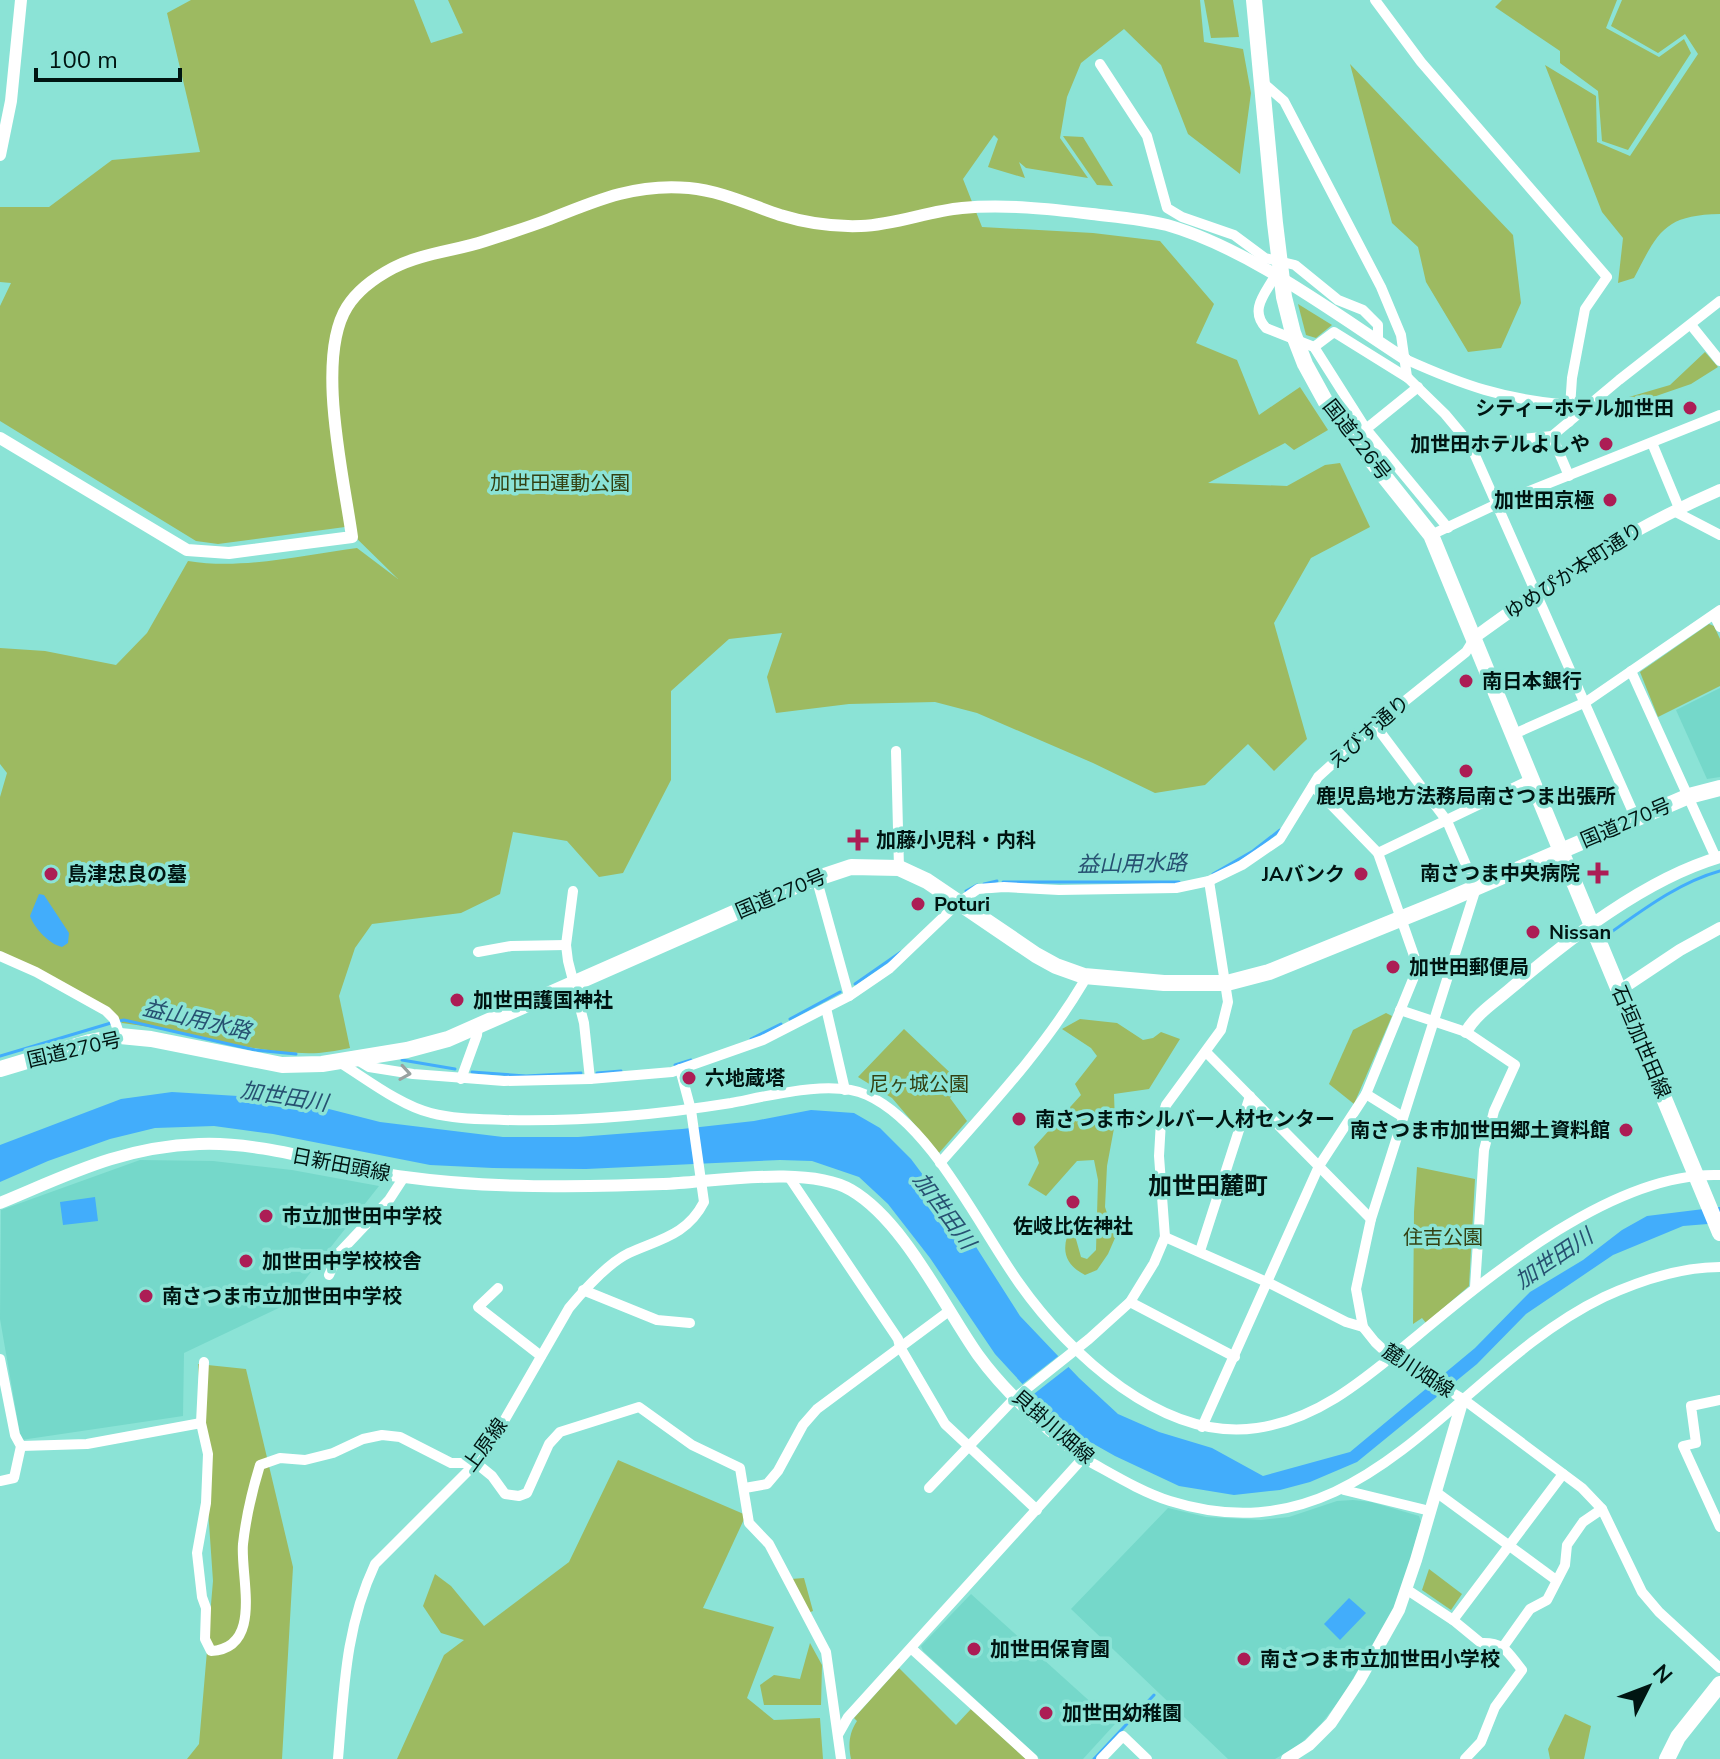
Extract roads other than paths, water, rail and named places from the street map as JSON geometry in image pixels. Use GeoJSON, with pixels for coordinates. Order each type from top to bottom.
{"type":"FeatureCollection","features":[{"type":"Feature","properties":{"kind":"main road","name":"国道226号"},"geometry":{"type":"LineString","coordinates":[[1254,0],[1284,297],[1305,364],[1328,406],[1431,535],[1561,851]]}},
{"type":"Feature","properties":{"kind":"main road","name":"国道270号"},"geometry":{"type":"LineString","coordinates":[[0,1069],[90,1042],[117,1028],[151,1039],[271,1064],[301,1065],[407,1050],[448,1039],[816,877],[851,867],[899,868],[927,881],[1036,955],[1084,976],[1164,983],[1227,983],[1269,972],[1476,888],[1689,796],[1720,788]]}},
{"type":"Feature","properties":{"kind":"main road","name":"石垣加世田線"},"geometry":{"type":"LineString","coordinates":[[1561,851],[1720,1233]]}},
{"type":"Feature","properties":{"kind":"main road"},"geometry":{"type":"LineString","coordinates":[[1667,1759],[1678,1737],[1720,1684]]}},
{"type":"Feature","properties":{"kind":"street"},"geometry":{"type":"LineString","coordinates":[[0,155],[11,101],[21,0]]}},
{"type":"Feature","properties":{"kind":"street"},"geometry":{"type":"LineString","coordinates":[[1375,0],[1421,62],[1607,277],[1585,309],[1568,405],[1569,422]]}},
{"type":"Feature","properties":{"kind":"street"},"geometry":{"type":"LineString","coordinates":[[1100,64],[1147,136],[1167,208],[1182,217],[1234,235],[1265,258],[1295,265],[1338,300],[1363,310],[1378,325],[1378,341]]}},
{"type":"Feature","properties":{"kind":"street"},"geometry":{"type":"LineString","coordinates":[[1261,81],[1284,101],[1381,287],[1401,335],[1408,378]]}},
{"type":"Feature","properties":{"kind":"street"},"geometry":{"type":"LineString","coordinates":[[0,438],[187,550],[229,553],[352,537],[331,382],[340,320],[353,298],[378,277],[412,260],[481,242],[628,190],[658,186],[704,190],[807,222],[834,226],[892,224],[962,208],[997,206],[1137,219],[1166,225],[1210,241],[1275,276],[1405,359],[1470,387],[1532,402],[1568,405]]}},
{"type":"Feature","properties":{"kind":"street"},"geometry":{"type":"LineString","coordinates":[[1275,276],[1258,307],[1260,322],[1266,328],[1314,347],[1366,429],[1448,528]]}},
{"type":"Feature","properties":{"kind":"street"},"geometry":{"type":"LineString","coordinates":[[1470,444],[1552,436],[1720,301]]}},
{"type":"Feature","properties":{"kind":"street"},"geometry":{"type":"LineString","coordinates":[[1691,325],[1720,361]]}},
{"type":"Feature","properties":{"kind":"street"},"geometry":{"type":"LineString","coordinates":[[1314,347],[1334,332],[1408,378],[1470,444],[1636,819]]}},
{"type":"Feature","properties":{"kind":"street"},"geometry":{"type":"LineString","coordinates":[[1366,429],[1418,387]]}},
{"type":"Feature","properties":{"kind":"street"},"geometry":{"type":"LineString","coordinates":[[1431,535],[1497,504],[1720,415]]}},
{"type":"Feature","properties":{"kind":"street"},"geometry":{"type":"LineString","coordinates":[[1552,436],[1569,476]]}},
{"type":"Feature","properties":{"kind":"street"},"geometry":{"type":"LineString","coordinates":[[1652,443],[1677,509],[1720,535]]}},
{"type":"Feature","properties":{"kind":"street","name":"ゆめぴか本町通り"},"geometry":{"type":"LineString","coordinates":[[1475,637],[1605,547],[1720,490]]}},
{"type":"Feature","properties":{"kind":"street"},"geometry":{"type":"LineString","coordinates":[[1514,734],[1586,702],[1717,612],[1720,627]]}},
{"type":"Feature","properties":{"kind":"street","name":"えびす通り"},"geometry":{"type":"LineString","coordinates":[[958,903],[978,889],[1004,887],[1059,890],[1176,888],[1209,881],[1242,865],[1280,839],[1324,771],[1375,725],[1466,652],[1475,637]]}},
{"type":"Feature","properties":{"kind":"street"},"geometry":{"type":"LineString","coordinates":[[1466,1032],[1488,1008],[1594,928],[1674,875],[1718,858],[1631,671]]}},
{"type":"Feature","properties":{"kind":"street"},"geometry":{"type":"LineString","coordinates":[[1165,1237],[1269,1283],[1346,1322],[1363,1327],[1356,1289],[1371,1219],[1476,888],[1447,821],[1375,725]]}},
{"type":"Feature","properties":{"kind":"street"},"geometry":{"type":"LineString","coordinates":[[896,751],[899,868]]}},
{"type":"Feature","properties":{"kind":"street"},"geometry":{"type":"LineString","coordinates":[[1378,853],[1532,779]]}},
{"type":"Feature","properties":{"kind":"street"},"geometry":{"type":"LineString","coordinates":[[1202,1427],[1319,1166],[1366,1094],[1418,967],[1378,853],[1313,786]]}},
{"type":"Feature","properties":{"kind":"street"},"geometry":{"type":"LineString","coordinates":[[816,877],[849,996]]}},
{"type":"Feature","properties":{"kind":"street"},"geometry":{"type":"LineString","coordinates":[[929,1488],[1018,1396],[1130,1302],[1145,1280],[1165,1237],[1159,1156],[1161,1121],[1166,1105],[1221,1030],[1226,1016],[1227,983],[1209,881]]}},
{"type":"Feature","properties":{"kind":"street"},"geometry":{"type":"LineString","coordinates":[[573,891],[566,945],[584,1023],[590,1079]]}},
{"type":"Feature","properties":{"kind":"street"},"geometry":{"type":"LineString","coordinates":[[345,1059],[369,1067],[461,1079],[590,1079],[672,1072],[763,1040],[849,996],[890,968],[958,903]]}},
{"type":"Feature","properties":{"kind":"street"},"geometry":{"type":"LineString","coordinates":[[1618,987],[1720,928]]}},
{"type":"Feature","properties":{"kind":"street"},"geometry":{"type":"LineString","coordinates":[[478,952],[511,946],[566,945]]}},
{"type":"Feature","properties":{"kind":"street"},"geometry":{"type":"LineString","coordinates":[[0,956],[106,1011],[117,1028]]}},
{"type":"Feature","properties":{"kind":"street"},"geometry":{"type":"LineString","coordinates":[[940,1163],[1034,1056],[1060,1022],[1084,976]]}},
{"type":"Feature","properties":{"kind":"street"},"geometry":{"type":"LineString","coordinates":[[826,1008],[845,1090]]}},
{"type":"Feature","properties":{"kind":"street"},"geometry":{"type":"LineString","coordinates":[[1400,1010],[1466,1032],[1515,1065],[1499,1097],[1486,1140],[1475,1287]]}},
{"type":"Feature","properties":{"kind":"street"},"geometry":{"type":"LineString","coordinates":[[461,1079],[478,1026]]}},
{"type":"Feature","properties":{"kind":"street"},"geometry":{"type":"LineString","coordinates":[[1206,1052],[1371,1219]]}},
{"type":"Feature","properties":{"kind":"street"},"geometry":{"type":"LineString","coordinates":[[345,1059],[393,1095],[428,1113],[480,1119],[559,1122],[691,1112],[817,1089],[863,1092],[899,1117],[940,1163],[1019,1283],[1074,1351],[1137,1398],[1202,1427],[1245,1430],[1292,1421],[1328,1404],[1394,1358],[1475,1287],[1547,1238],[1626,1196],[1696,1174],[1720,1175]]}},
{"type":"Feature","properties":{"kind":"street"},"geometry":{"type":"LineString","coordinates":[[680,1069],[691,1112],[698,1180]]}},
{"type":"Feature","properties":{"kind":"street"},"geometry":{"type":"LineString","coordinates":[[1366,1094],[1403,1117]]}},
{"type":"Feature","properties":{"kind":"street"},"geometry":{"type":"LineString","coordinates":[[1200,1251],[1250,1096]]}},
{"type":"Feature","properties":{"kind":"street","name":"日新田頭線"},"geometry":{"type":"LineString","coordinates":[[0,1203],[69,1172],[116,1156],[167,1146],[201,1144],[270,1152],[404,1177],[535,1188],[698,1180]]}},
{"type":"Feature","properties":{"kind":"street"},"geometry":{"type":"LineString","coordinates":[[329,1275],[339,1253],[388,1201],[404,1177]]}},
{"type":"Feature","properties":{"kind":"street"},"geometry":{"type":"LineString","coordinates":[[789,1177],[898,1339],[945,1424],[1037,1510]]}},
{"type":"Feature","properties":{"kind":"street","name":"貝掛川畑線"},"geometry":{"type":"LineString","coordinates":[[698,1180],[789,1177],[834,1182],[866,1200],[901,1238],[980,1357],[1083,1458],[1169,1501],[1230,1513],[1288,1509],[1344,1490],[1384,1465],[1460,1398],[1542,1335],[1594,1302],[1626,1287],[1659,1277],[1720,1267]]}},
{"type":"Feature","properties":{"kind":"street","name":"上原線"},"geometry":{"type":"LineString","coordinates":[[338,1759],[348,1641],[375,1564],[476,1463],[493,1440],[569,1308],[583,1290],[627,1254],[672,1236],[689,1225],[704,1202],[698,1180]]}},
{"type":"Feature","properties":{"kind":"street"},"geometry":{"type":"LineString","coordinates":[[498,1288],[478,1307],[541,1356]]}},
{"type":"Feature","properties":{"kind":"street"},"geometry":{"type":"LineString","coordinates":[[583,1290],[657,1320],[690,1323]]}},
{"type":"Feature","properties":{"kind":"street"},"geometry":{"type":"LineString","coordinates":[[1130,1302],[1235,1357]]}},
{"type":"Feature","properties":{"kind":"street"},"geometry":{"type":"LineString","coordinates":[[745,1488],[767,1484],[778,1471],[803,1425],[817,1409],[949,1311]]}},
{"type":"Feature","properties":{"kind":"street","name":"麓川畑線"},"geometry":{"type":"LineString","coordinates":[[1363,1327],[1394,1358],[1460,1398],[1563,1474],[1602,1509],[1637,1586],[1659,1612],[1720,1668]]}},
{"type":"Feature","properties":{"kind":"street"},"geometry":{"type":"LineString","coordinates":[[0,1359],[15,1435],[21,1446],[14,1478],[0,1481]]}},
{"type":"Feature","properties":{"kind":"street"},"geometry":{"type":"LineString","coordinates":[[204,1362],[201,1423],[208,1454],[206,1503],[197,1553],[206,1608],[205,1639],[211,1651],[220,1650],[238,1638],[245,1620],[247,1587],[242,1548],[250,1495],[260,1465],[280,1458],[305,1460],[382,1435],[400,1437],[451,1463],[476,1463],[492,1476],[505,1494],[524,1495],[549,1444],[560,1432],[639,1407],[692,1445],[740,1468],[749,1523],[769,1544],[826,1652],[841,1759]]}},
{"type":"Feature","properties":{"kind":"street"},"geometry":{"type":"LineString","coordinates":[[1287,1759],[1310,1751],[1359,1681],[1399,1610],[1436,1492],[1460,1398]]}},
{"type":"Feature","properties":{"kind":"street"},"geometry":{"type":"LineString","coordinates":[[1720,1400],[1691,1406],[1696,1443],[1683,1446],[1720,1527]]}},
{"type":"Feature","properties":{"kind":"street"},"geometry":{"type":"LineString","coordinates":[[21,1446],[87,1444],[201,1423]]}},
{"type":"Feature","properties":{"kind":"street"},"geometry":{"type":"LineString","coordinates":[[839,1733],[848,1717],[1083,1458]]}},
{"type":"Feature","properties":{"kind":"street"},"geometry":{"type":"LineString","coordinates":[[1453,1620],[1563,1474]]}},
{"type":"Feature","properties":{"kind":"street"},"geometry":{"type":"LineString","coordinates":[[1344,1490],[1430,1511]]}},
{"type":"Feature","properties":{"kind":"street"},"geometry":{"type":"LineString","coordinates":[[1436,1492],[1556,1580]]}},
{"type":"Feature","properties":{"kind":"street"},"geometry":{"type":"LineString","coordinates":[[1503,1647],[1530,1609],[1547,1600],[1565,1565],[1567,1545],[1583,1522],[1602,1509]]}},
{"type":"Feature","properties":{"kind":"street"},"geometry":{"type":"LineString","coordinates":[[1406,1589],[1481,1643],[1496,1643],[1503,1647],[1522,1670],[1495,1707],[1481,1742],[1465,1759]]}},
{"type":"Feature","properties":{"kind":"street"},"geometry":{"type":"LineString","coordinates":[[912,1649],[1033,1759]]}},
{"type":"Feature","properties":{"kind":"street"},"geometry":{"type":"LineString","coordinates":[[1101,1759],[1123,1736],[1147,1759]]}},
{"type":"Feature","properties":{"kind":"water"},"geometry":{"type":"Polygon","coordinates":[[[39,894],[44,895],[69,933],[68,943],[62,947],[43,935],[30,916],[39,894]]]}},
{"type":"Feature","properties":{"kind":"water","name":"加世田川"},"geometry":{"type":"Polygon","coordinates":[[[172,1092],[238,1096],[325,1108],[380,1122],[503,1137],[578,1137],[682,1129],[754,1121],[811,1110],[854,1113],[880,1128],[911,1159],[971,1239],[1020,1316],[1118,1414],[1159,1432],[1212,1448],[1263,1476],[1350,1452],[1475,1348],[1530,1292],[1647,1216],[1720,1207],[1720,1223],[1683,1226],[1613,1255],[1526,1314],[1477,1364],[1357,1462],[1310,1482],[1280,1490],[1234,1495],[1179,1486],[1115,1456],[1060,1425],[995,1354],[930,1258],[888,1204],[859,1177],[812,1161],[586,1169],[430,1165],[273,1134],[214,1126],[155,1128],[110,1139],[0,1182],[0,1145],[121,1099],[172,1092]]]}},
{"type":"Feature","properties":{"kind":"water"},"geometry":{"type":"Polygon","coordinates":[[[95,1197],[98,1221],[63,1225],[60,1202],[95,1197]]]}},
{"type":"Feature","properties":{"kind":"water"},"geometry":{"type":"Polygon","coordinates":[[[1349,1598],[1366,1613],[1340,1640],[1324,1624],[1349,1598]]]}},
{"type":"Feature","properties":{"kind":"waterway","name":"益山用水路"},"geometry":{"type":"LineString","coordinates":[[1213,874],[1253,851],[1280,830]]}},
{"type":"Feature","properties":{"kind":"waterway"},"geometry":{"type":"LineString","coordinates":[[1610,933],[1677,889],[1720,871]]}},
{"type":"Feature","properties":{"kind":"waterway","name":"益山用水路"},"geometry":{"type":"LineString","coordinates":[[984,884],[997,881]]}},
{"type":"Feature","properties":{"kind":"waterway","name":"益山用水路"},"geometry":{"type":"LineString","coordinates":[[1003,882],[1179,882]]}},
{"type":"Feature","properties":{"kind":"waterway","name":"益山用水路"},"geometry":{"type":"LineString","coordinates":[[966,891],[977,885]]}},
{"type":"Feature","properties":{"kind":"waterway","name":"益山用水路"},"geometry":{"type":"LineString","coordinates":[[855,984],[901,952]]}},
{"type":"Feature","properties":{"kind":"waterway","name":"益山用水路"},"geometry":{"type":"LineString","coordinates":[[790,1019],[840,992]]}},
{"type":"Feature","properties":{"kind":"waterway","name":"益山用水路"},"geometry":{"type":"LineString","coordinates":[[119,1021],[255,1050],[296,1054]]}},
{"type":"Feature","properties":{"kind":"waterway","name":"益山用水路"},"geometry":{"type":"LineString","coordinates":[[0,1056],[111,1023]]}},
{"type":"Feature","properties":{"kind":"waterway","name":"益山用水路"},"geometry":{"type":"LineString","coordinates":[[751,1039],[781,1024]]}},
{"type":"Feature","properties":{"kind":"waterway","name":"益山用水路"},"geometry":{"type":"LineString","coordinates":[[402,1060],[455,1069]]}},
{"type":"Feature","properties":{"kind":"waterway","name":"益山用水路"},"geometry":{"type":"LineString","coordinates":[[675,1065],[691,1060]]}},
{"type":"Feature","properties":{"kind":"waterway","name":"益山用水路"},"geometry":{"type":"LineString","coordinates":[[597,1073],[621,1071]]}},
{"type":"Feature","properties":{"kind":"waterway","name":"益山用水路"},"geometry":{"type":"LineString","coordinates":[[472,1072],[526,1076],[581,1073]]}},
{"type":"Feature","properties":{"kind":"waterway"},"geometry":{"type":"LineString","coordinates":[[1094,1759],[1154,1695]]}},
{"type":"Feature","properties":{"kind":"place","name":"シティーホテル加世田"},"geometry":{"type":"Point","coordinates":[1690,408]}},
{"type":"Feature","properties":{"kind":"place","name":"加世田ホテルよしや"},"geometry":{"type":"Point","coordinates":[1606,444]}},
{"type":"Feature","properties":{"kind":"place","name":"加世田京極"},"geometry":{"type":"Point","coordinates":[1610,500]}},
{"type":"Feature","properties":{"kind":"place","name":"南日本銀行"},"geometry":{"type":"Point","coordinates":[1466,681]}},
{"type":"Feature","properties":{"kind":"place","name":"鹿児島地方法務局南さつま出張所"},"geometry":{"type":"Point","coordinates":[1466,771]}},
{"type":"Feature","properties":{"kind":"place","name":"加藤小児科・内科"},"geometry":{"type":"Point","coordinates":[858,840]}},
{"type":"Feature","properties":{"kind":"place","name":"南さつま中央病院"},"geometry":{"type":"Point","coordinates":[1598,873]}},
{"type":"Feature","properties":{"kind":"place","name":"島津忠良の墓"},"geometry":{"type":"Point","coordinates":[51,874]}},
{"type":"Feature","properties":{"kind":"place","name":"JAバンク"},"geometry":{"type":"Point","coordinates":[1361,874]}},
{"type":"Feature","properties":{"kind":"place","name":"Poturi"},"geometry":{"type":"Point","coordinates":[918,904]}},
{"type":"Feature","properties":{"kind":"place","name":"Nissan"},"geometry":{"type":"Point","coordinates":[1533,932]}},
{"type":"Feature","properties":{"kind":"place","name":"加世田郵便局"},"geometry":{"type":"Point","coordinates":[1393,967]}},
{"type":"Feature","properties":{"kind":"place","name":"加世田護国神社"},"geometry":{"type":"Point","coordinates":[457,1000]}},
{"type":"Feature","properties":{"kind":"place","name":"六地蔵塔"},"geometry":{"type":"Point","coordinates":[689,1078]}},
{"type":"Feature","properties":{"kind":"place","name":"南さつま市シルバー人材センター"},"geometry":{"type":"Point","coordinates":[1019,1119]}},
{"type":"Feature","properties":{"kind":"place","name":"南さつま市加世田郷土資料館"},"geometry":{"type":"Point","coordinates":[1626,1130]}},
{"type":"Feature","properties":{"kind":"place","name":"佐岐比佐神社"},"geometry":{"type":"Point","coordinates":[1073,1202]}},
{"type":"Feature","properties":{"kind":"place","name":"市立加世田中学校"},"geometry":{"type":"Point","coordinates":[266,1216]}},
{"type":"Feature","properties":{"kind":"place","name":"加世田中学校校舎"},"geometry":{"type":"Point","coordinates":[246,1261]}},
{"type":"Feature","properties":{"kind":"place","name":"南さつま市立加世田中学校"},"geometry":{"type":"Point","coordinates":[146,1296]}},
{"type":"Feature","properties":{"kind":"place","name":"加世田保育園"},"geometry":{"type":"Point","coordinates":[974,1649]}},
{"type":"Feature","properties":{"kind":"place","name":"南さつま市立加世田小学校"},"geometry":{"type":"Point","coordinates":[1244,1659]}},
{"type":"Feature","properties":{"kind":"place","name":"加世田幼稚園"},"geometry":{"type":"Point","coordinates":[1046,1713]}},
{"type":"Feature","properties":{"kind":"district","name":"加世田麓町"},"geometry":{"type":"Point","coordinates":[1208,1186]}},
{"type":"Feature","properties":{"kind":"park label","name":"加世田運動公園"},"geometry":{"type":"Point","coordinates":[560,483]}},
{"type":"Feature","properties":{"kind":"park label","name":"尼ヶ城公園"},"geometry":{"type":"Point","coordinates":[919,1084]}},
{"type":"Feature","properties":{"kind":"park label","name":"住吉公園"},"geometry":{"type":"Point","coordinates":[1443,1237]}}]}
